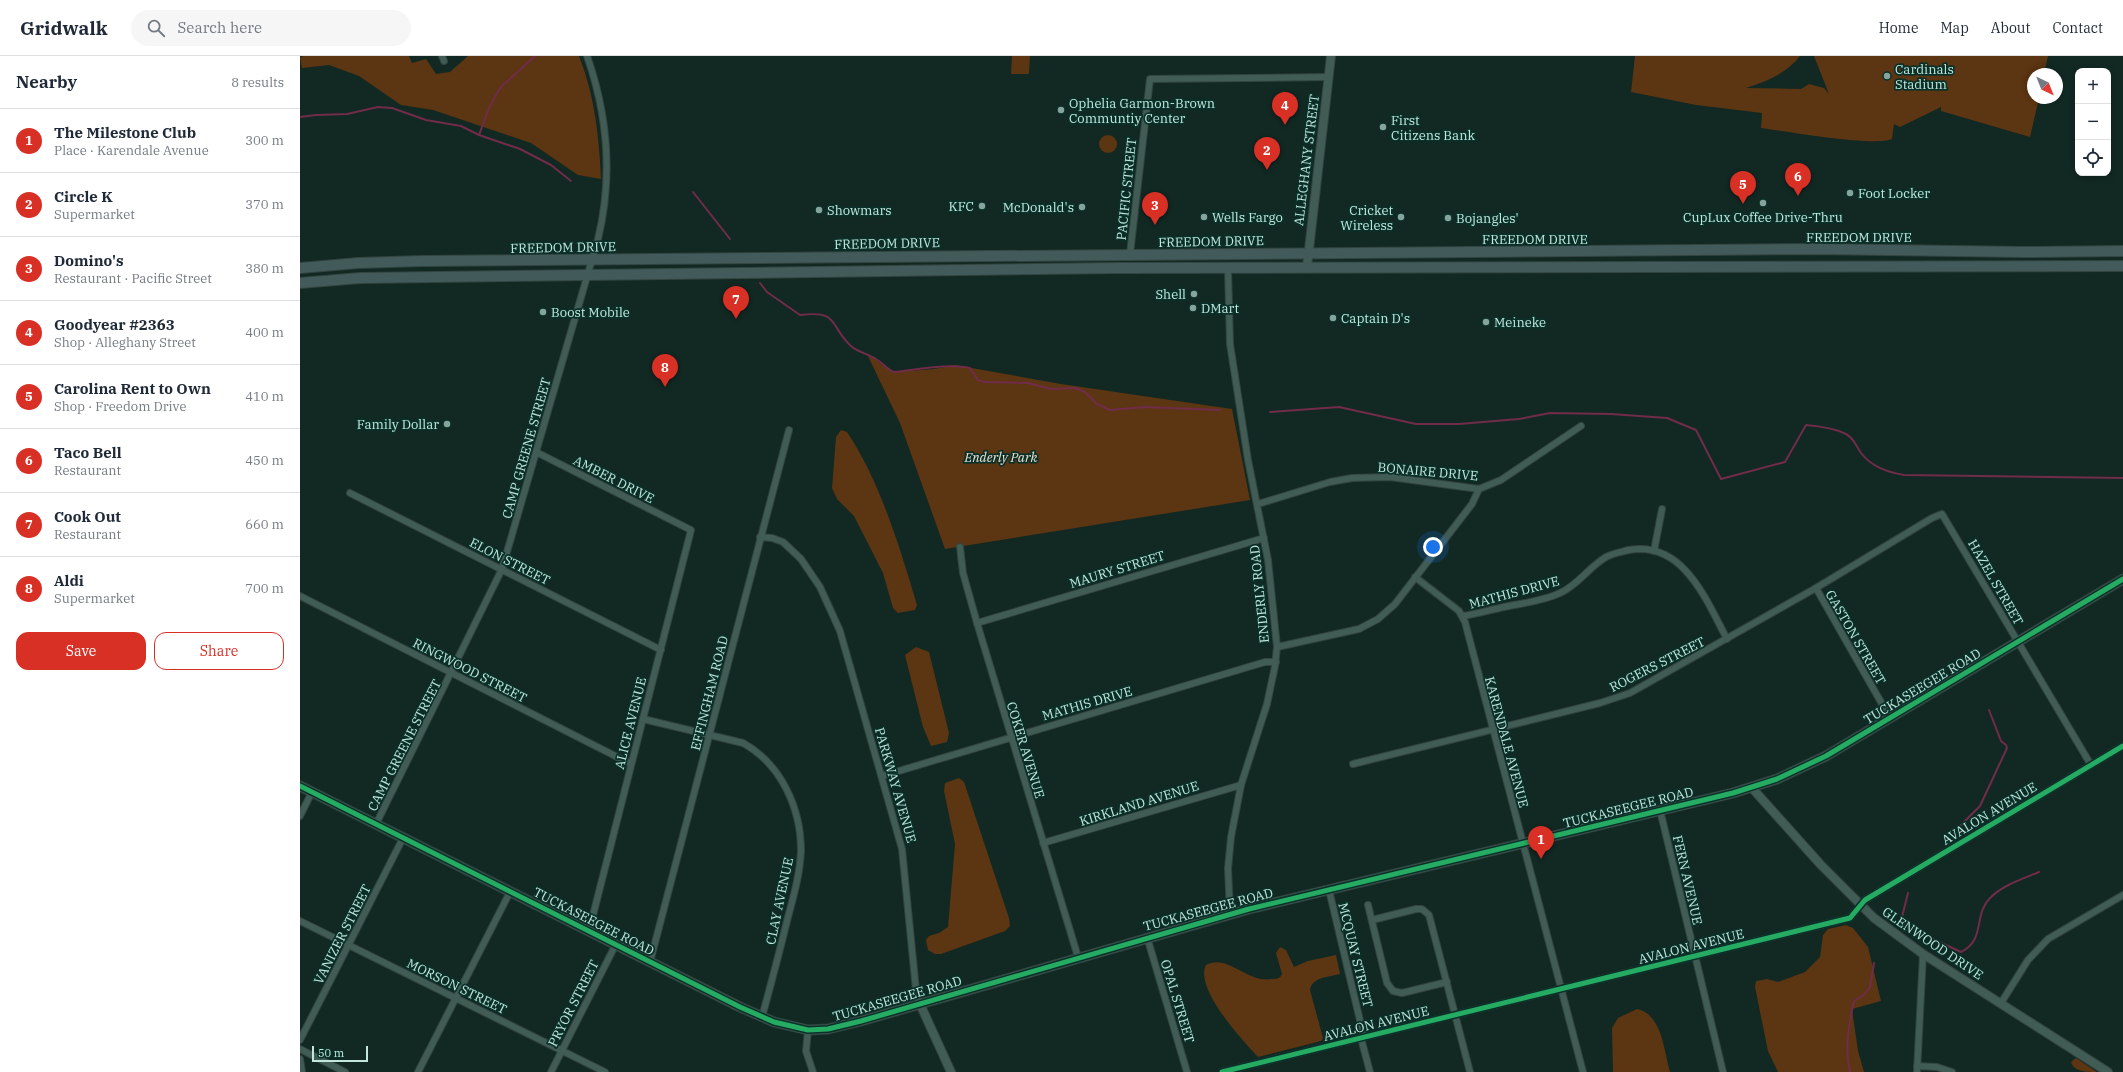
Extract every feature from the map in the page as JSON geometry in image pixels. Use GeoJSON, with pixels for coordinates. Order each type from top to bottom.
{"type":"FeatureCollection","features":[{"type":"Feature","properties":{"kind":"main road","name":"FREEDOM DRIVE"},"geometry":{"type":"LineString","coordinates":[[300,268],[358,263],[591,259],[1308,252],[1817,249],[2123,251]]}},
{"type":"Feature","properties":{"kind":"main road"},"geometry":{"type":"LineString","coordinates":[[1907,265],[1908,250]]}},
{"type":"Feature","properties":{"kind":"main road"},"geometry":{"type":"LineString","coordinates":[[1604,251],[1604,266]]}},
{"type":"Feature","properties":{"kind":"main road"},"geometry":{"type":"LineString","coordinates":[[1051,270],[1071,264],[1123,264],[1130,254]]}},
{"type":"Feature","properties":{"kind":"main road"},"geometry":{"type":"LineString","coordinates":[[853,272],[855,266],[858,264],[891,263],[909,256]]}},
{"type":"Feature","properties":{"kind":"main road","name":"FREEDOM DRIVE"},"geometry":{"type":"LineString","coordinates":[[300,283],[354,278],[586,274],[1307,267],[1907,265],[2123,266]]}},
{"type":"Feature","properties":{"kind":"main road","name":"TUCKASEEGEE ROAD"},"geometry":{"type":"LineString","coordinates":[[300,786],[762,1017],[808,1030],[828,1029],[861,1021],[1230,914],[1752,788],[1801,769],[1890,718],[2123,579]]}},
{"type":"Feature","properties":{"kind":"street","name":"CAMP GREENE STREET"},"geometry":{"type":"LineString","coordinates":[[376,824],[452,674],[502,569],[586,274],[598,239],[604,206],[607,159],[606,130],[600,100],[587,56]]}},
{"type":"Feature","properties":{"kind":"street","name":"ALLEGHANY STREET"},"geometry":{"type":"LineString","coordinates":[[1307,267],[1331,56]]}},
{"type":"Feature","properties":{"kind":"street","name":"PACIFIC STREET"},"geometry":{"type":"LineString","coordinates":[[1130,254],[1150,79],[1328,77]]}},
{"type":"Feature","properties":{"kind":"street","name":"ENDERLY ROAD"},"geometry":{"type":"LineString","coordinates":[[1228,268],[1230,344],[1248,460],[1258,504],[1273,595],[1277,647],[1276,662],[1267,704],[1241,785],[1228,868],[1230,914]]}},
{"type":"Feature","properties":{"kind":"street","name":"BONAIRE DRIVE"},"geometry":{"type":"LineString","coordinates":[[1258,504],[1330,482],[1352,478],[1390,477],[1479,488],[1501,480],[1581,426]]}},
{"type":"Feature","properties":{"kind":"street","name":"EFFINGHAM ROAD"},"geometry":{"type":"LineString","coordinates":[[650,962],[789,430]]}},
{"type":"Feature","properties":{"kind":"street","name":"AMBER DRIVE"},"geometry":{"type":"LineString","coordinates":[[536,452],[682,525]]}},
{"type":"Feature","properties":{"kind":"street"},"geometry":{"type":"LineString","coordinates":[[1277,647],[1336,635],[1369,624],[1395,604],[1472,504],[1479,488]]}},
{"type":"Feature","properties":{"kind":"street","name":"ELON STREET"},"geometry":{"type":"LineString","coordinates":[[350,493],[660,650]]}},
{"type":"Feature","properties":{"kind":"street"},"geometry":{"type":"LineString","coordinates":[[1654,551],[1662,510]]}},
{"type":"Feature","properties":{"kind":"street","name":"ROGERS STREET"},"geometry":{"type":"LineString","coordinates":[[1353,764],[1617,698],[1633,691],[1727,639],[1816,588],[1932,518],[1942,514]]}},
{"type":"Feature","properties":{"kind":"street","name":"HAZEL STREET"},"geometry":{"type":"LineString","coordinates":[[1942,514],[2091,765]]}},
{"type":"Feature","properties":{"kind":"street","name":"ALICE AVENUE"},"geometry":{"type":"LineString","coordinates":[[589,931],[691,530],[682,525]]}},
{"type":"Feature","properties":{"kind":"street","name":"PARKWAY AVENUE"},"geometry":{"type":"LineString","coordinates":[[760,537],[772,538],[788,546],[801,559],[820,587],[840,631],[902,849],[916,990],[920,1004],[951,1072]]}},
{"type":"Feature","properties":{"kind":"street","name":"MAURY STREET"},"geometry":{"type":"LineString","coordinates":[[977,623],[1264,538]]}},
{"type":"Feature","properties":{"kind":"street","name":"COKER AVENUE"},"geometry":{"type":"LineString","coordinates":[[960,547],[963,573],[977,623],[1078,957]]}},
{"type":"Feature","properties":{"kind":"street","name":"MATHIS DRIVE"},"geometry":{"type":"LineString","coordinates":[[1463,616],[1559,594],[1577,582],[1598,563],[1618,552],[1636,549],[1654,551],[1679,563],[1693,578],[1727,639]]}},
{"type":"Feature","properties":{"kind":"street"},"geometry":{"type":"LineString","coordinates":[[1415,577],[1459,611],[1463,616]]}},
{"type":"Feature","properties":{"kind":"street","name":"GASTON STREET"},"geometry":{"type":"LineString","coordinates":[[1816,588],[1890,718]]}},
{"type":"Feature","properties":{"kind":"street","name":"RINGWOOD STREET"},"geometry":{"type":"LineString","coordinates":[[300,596],[631,764]]}},
{"type":"Feature","properties":{"kind":"street","name":"KARENDALE AVENUE"},"geometry":{"type":"LineString","coordinates":[[1463,616],[1492,730],[1524,843],[1583,1072]]}},
{"type":"Feature","properties":{"kind":"street","name":"MATHIS DRIVE"},"geometry":{"type":"LineString","coordinates":[[882,776],[1265,662],[1276,662]]}},
{"type":"Feature","properties":{"kind":"street","name":"CLAY AVENUE"},"geometry":{"type":"LineString","coordinates":[[643,719],[743,744],[756,750],[770,762],[784,784],[799,828],[801,851],[796,886],[762,1017]]}},
{"type":"Feature","properties":{"kind":"street","name":"AVALON AVENUE"},"geometry":{"type":"LineString","coordinates":[[1222,1072],[1850,918],[1866,900],[2123,746]]}},
{"type":"Feature","properties":{"kind":"street","name":"KIRKLAND AVENUE"},"geometry":{"type":"LineString","coordinates":[[1043,843],[1241,785]]}},
{"type":"Feature","properties":{"kind":"street","name":"GLENWOOD DRIVE"},"geometry":{"type":"LineString","coordinates":[[1752,788],[1821,865],[1860,906],[1874,918],[1923,954],[2108,1072]]}},
{"type":"Feature","properties":{"kind":"street"},"geometry":{"type":"LineString","coordinates":[[300,816],[312,792]]}},
{"type":"Feature","properties":{"kind":"street","name":"FERN AVENUE"},"geometry":{"type":"LineString","coordinates":[[1660,810],[1723,1072]]}},
{"type":"Feature","properties":{"kind":"street","name":"VANIZER STREET"},"geometry":{"type":"LineString","coordinates":[[300,1040],[402,838]]}},
{"type":"Feature","properties":{"kind":"street","name":"MCQUAY STREET"},"geometry":{"type":"LineString","coordinates":[[1329,890],[1370,1072]]}},
{"type":"Feature","properties":{"kind":"street"},"geometry":{"type":"LineString","coordinates":[[418,1072],[510,892]]}},
{"type":"Feature","properties":{"kind":"street"},"geometry":{"type":"LineString","coordinates":[[2001,1003],[2028,960],[2043,944],[2123,895]]}},
{"type":"Feature","properties":{"kind":"street"},"geometry":{"type":"LineString","coordinates":[[1368,905],[1387,983],[1393,991],[1402,993],[1447,982]]}},
{"type":"Feature","properties":{"kind":"street"},"geometry":{"type":"LineString","coordinates":[[1372,920],[1416,909],[1425,911],[1431,920],[1457,1015],[1470,1072]]}},
{"type":"Feature","properties":{"kind":"street","name":"MORSON STREET"},"geometry":{"type":"LineString","coordinates":[[300,921],[605,1072]]}},
{"type":"Feature","properties":{"kind":"street","name":"OPAL STREET"},"geometry":{"type":"LineString","coordinates":[[1147,937],[1187,1072]]}},
{"type":"Feature","properties":{"kind":"street","name":"PRYOR STREET"},"geometry":{"type":"LineString","coordinates":[[551,1072],[616,944]]}},
{"type":"Feature","properties":{"kind":"street"},"geometry":{"type":"LineString","coordinates":[[1923,954],[1917,1069],[1937,1067],[1952,1072]]}},
{"type":"Feature","properties":{"kind":"street"},"geometry":{"type":"LineString","coordinates":[[808,1030],[806,1051],[813,1072]]}},
{"type":"Feature","properties":{"kind":"street"},"geometry":{"type":"LineString","coordinates":[[300,1049],[345,1072]]}},
{"type":"Feature","properties":{"kind":"street"},"geometry":{"type":"LineString","coordinates":[[300,1059],[302,1072]]}},
{"type":"Feature","properties":{"kind":"green space"},"geometry":{"type":"Polygon","coordinates":[[[303,56],[409,56],[412,63],[426,59],[436,74],[450,72],[468,56],[579,56],[589,86],[595,117],[601,179],[578,175],[531,143],[433,110],[401,105],[359,76],[329,65],[302,68],[300,58],[303,56]]]}},
{"type":"Feature","properties":{"kind":"green space"},"geometry":{"type":"Polygon","coordinates":[[[1012,56],[1030,56],[1029,74],[1011,74],[1012,56]]]}},
{"type":"Feature","properties":{"kind":"green space"},"geometry":{"type":"Polygon","coordinates":[[[1635,56],[1800,56],[1789,68],[1776,76],[1746,88],[1801,89],[1809,84],[1824,88],[1829,94],[1814,56],[2048,56],[2045,68],[2027,68],[2027,104],[2038,104],[2030,137],[1941,111],[1941,107],[1900,127],[1894,124],[1892,139],[1867,141],[1829,138],[1761,128],[1762,113],[1696,105],[1631,92],[1635,56]]]}},
{"type":"Feature","properties":{"kind":"green space"},"geometry":{"type":"Polygon","coordinates":[[[1108,135],[1114,138],[1117,144],[1114,150],[1108,153],[1102,150],[1099,144],[1102,138],[1108,135]]]}},
{"type":"Feature","properties":{"kind":"green space","name":"Enderly Park"},"geometry":{"type":"Polygon","coordinates":[[[867,354],[894,372],[934,369],[955,365],[1061,384],[1232,409],[1250,500],[945,549],[900,423],[867,354]]]}},
{"type":"Feature","properties":{"kind":"green space"},"geometry":{"type":"Polygon","coordinates":[[[841,430],[847,432],[859,451],[879,493],[896,538],[917,605],[915,610],[898,613],[893,608],[883,573],[854,516],[837,499],[832,488],[836,437],[841,430]]]}},
{"type":"Feature","properties":{"kind":"green space"},"geometry":{"type":"Polygon","coordinates":[[[916,647],[929,652],[949,733],[947,742],[931,746],[923,727],[905,655],[916,647]]]}},
{"type":"Feature","properties":{"kind":"green space"},"geometry":{"type":"Polygon","coordinates":[[[959,778],[964,782],[1009,918],[1010,926],[1005,931],[941,954],[935,954],[928,950],[926,940],[929,936],[939,933],[948,927],[955,844],[944,791],[945,783],[959,778]]]}},
{"type":"Feature","properties":{"kind":"green space"},"geometry":{"type":"Polygon","coordinates":[[[1846,925],[1853,928],[1868,947],[1881,1001],[1852,1009],[1858,1051],[1864,1072],[1778,1072],[1768,1051],[1755,987],[1756,981],[1767,979],[1778,982],[1805,972],[1820,957],[1823,935],[1828,929],[1846,925]]]}},
{"type":"Feature","properties":{"kind":"green space"},"geometry":{"type":"Polygon","coordinates":[[[1280,947],[1286,950],[1294,967],[1308,961],[1336,955],[1340,974],[1317,980],[1311,986],[1310,990],[1323,1038],[1321,1041],[1258,1057],[1241,1039],[1213,1000],[1207,987],[1204,975],[1206,965],[1214,962],[1222,963],[1254,977],[1262,979],[1276,979],[1282,974],[1276,953],[1280,947]]]}},
{"type":"Feature","properties":{"kind":"green space"},"geometry":{"type":"Polygon","coordinates":[[[1637,1009],[1645,1012],[1652,1018],[1657,1026],[1664,1044],[1670,1072],[1613,1072],[1612,1028],[1618,1018],[1637,1009]]]}},
{"type":"Feature","properties":{"kind":"green space"},"geometry":{"type":"Polygon","coordinates":[[[2076,1058],[2097,1072],[2081,1071],[2075,1068],[2071,1062],[2076,1058]]]}},
{"type":"Feature","properties":{"kind":"waterway"},"geometry":{"type":"LineString","coordinates":[[479,135],[490,106],[500,88],[535,56]]}},
{"type":"Feature","properties":{"kind":"waterway"},"geometry":{"type":"LineString","coordinates":[[300,117],[347,114],[378,107],[392,108],[426,120],[461,126],[479,135],[520,149],[551,165],[571,181]]}},
{"type":"Feature","properties":{"kind":"waterway"},"geometry":{"type":"LineString","coordinates":[[693,192],[730,239]]}},
{"type":"Feature","properties":{"kind":"waterway"},"geometry":{"type":"LineString","coordinates":[[760,283],[767,292],[800,315],[813,314],[828,317],[851,346],[873,357],[894,372],[932,367],[962,367],[970,368],[978,380],[984,382],[1028,383],[1051,389],[1075,388],[1085,392],[1097,404],[1110,410],[1145,407],[1220,410]]}},
{"type":"Feature","properties":{"kind":"waterway"},"geometry":{"type":"LineString","coordinates":[[1270,412],[1339,407],[1416,424],[1459,424],[1519,419],[1550,413],[1611,414],[1667,418],[1696,430],[1721,479],[1785,462],[1806,425],[1827,428],[1846,434],[1855,442],[1861,453],[1870,462],[1886,470],[1904,475],[2123,478]]}},
{"type":"Feature","properties":{"kind":"waterway"},"geometry":{"type":"LineString","coordinates":[[1959,827],[1980,806],[2007,748],[2001,741],[1989,710]]}},
{"type":"Feature","properties":{"kind":"waterway"},"geometry":{"type":"LineString","coordinates":[[1908,893],[1901,921],[1905,926],[1961,952],[1969,947],[1974,941],[1982,912],[1990,898],[1995,893],[2007,886],[2039,872]]}},
{"type":"Feature","properties":{"kind":"waterway"},"geometry":{"type":"LineString","coordinates":[[1850,1072],[1847,1045],[1854,1001],[1864,995],[1870,987],[1874,963]]}},
{"type":"Feature","properties":{"kind":"cycle path"},"geometry":{"type":"LineString","coordinates":[[300,786],[740,1007],[774,1022],[808,1030],[828,1029],[861,1021],[1249,909],[1733,793],[1777,779],[1826,756],[2123,579]]}},
{"type":"Feature","properties":{"kind":"cycle path"},"geometry":{"type":"LineString","coordinates":[[1222,1072],[1850,918],[1865,900],[2123,746]]}},
{"type":"Feature","properties":{"kind":"place","name":"Cardinals Stadium"},"geometry":{"type":"Point","coordinates":[1887,76]}},
{"type":"Feature","properties":{"kind":"place","name":"Ophelia Garmon-Brown Communtiy Center"},"geometry":{"type":"Point","coordinates":[1061,110]}},
{"type":"Feature","properties":{"kind":"place","name":"Goodyear #2363"},"geometry":{"type":"Point","coordinates":[1285,125]}},
{"type":"Feature","properties":{"kind":"place","name":"First Citizens Bank"},"geometry":{"type":"Point","coordinates":[1383,127]}},
{"type":"Feature","properties":{"kind":"place","name":"Circle K"},"geometry":{"type":"Point","coordinates":[1267,170]}},
{"type":"Feature","properties":{"kind":"place","name":"Foot Locker"},"geometry":{"type":"Point","coordinates":[1850,193]}},
{"type":"Feature","properties":{"kind":"place","name":"Taco Bell"},"geometry":{"type":"Point","coordinates":[1798,196]}},
{"type":"Feature","properties":{"kind":"place","name":"CupLux Coffee Drive-Thru"},"geometry":{"type":"Point","coordinates":[1763,203]}},
{"type":"Feature","properties":{"kind":"place","name":"Carolina Rent to Own"},"geometry":{"type":"Point","coordinates":[1743,204]}},
{"type":"Feature","properties":{"kind":"place","name":"KFC"},"geometry":{"type":"Point","coordinates":[982,206]}},
{"type":"Feature","properties":{"kind":"place","name":"McDonald's"},"geometry":{"type":"Point","coordinates":[1082,207]}},
{"type":"Feature","properties":{"kind":"place","name":"Showmars"},"geometry":{"type":"Point","coordinates":[819,210]}},
{"type":"Feature","properties":{"kind":"place","name":"Wells Fargo"},"geometry":{"type":"Point","coordinates":[1204,217]}},
{"type":"Feature","properties":{"kind":"place","name":"Cricket Wireless"},"geometry":{"type":"Point","coordinates":[1401,217]}},
{"type":"Feature","properties":{"kind":"place","name":"Bojangles'"},"geometry":{"type":"Point","coordinates":[1448,218]}},
{"type":"Feature","properties":{"kind":"place","name":"Domino's"},"geometry":{"type":"Point","coordinates":[1155,225]}},
{"type":"Feature","properties":{"kind":"place","name":"Shell"},"geometry":{"type":"Point","coordinates":[1194,294]}},
{"type":"Feature","properties":{"kind":"place","name":"DMart"},"geometry":{"type":"Point","coordinates":[1193,308]}},
{"type":"Feature","properties":{"kind":"place","name":"Boost Mobile"},"geometry":{"type":"Point","coordinates":[543,312]}},
{"type":"Feature","properties":{"kind":"place","name":"Captain D's"},"geometry":{"type":"Point","coordinates":[1333,318]}},
{"type":"Feature","properties":{"kind":"place","name":"Cook Out"},"geometry":{"type":"Point","coordinates":[736,319]}},
{"type":"Feature","properties":{"kind":"place","name":"Meineke"},"geometry":{"type":"Point","coordinates":[1486,322]}},
{"type":"Feature","properties":{"kind":"place","name":"Aldi"},"geometry":{"type":"Point","coordinates":[665,387]}},
{"type":"Feature","properties":{"kind":"place","name":"Family Dollar"},"geometry":{"type":"Point","coordinates":[447,424]}},
{"type":"Feature","properties":{"kind":"place","name":"The Milestone Club"},"geometry":{"type":"Point","coordinates":[1541,859]}}]}
